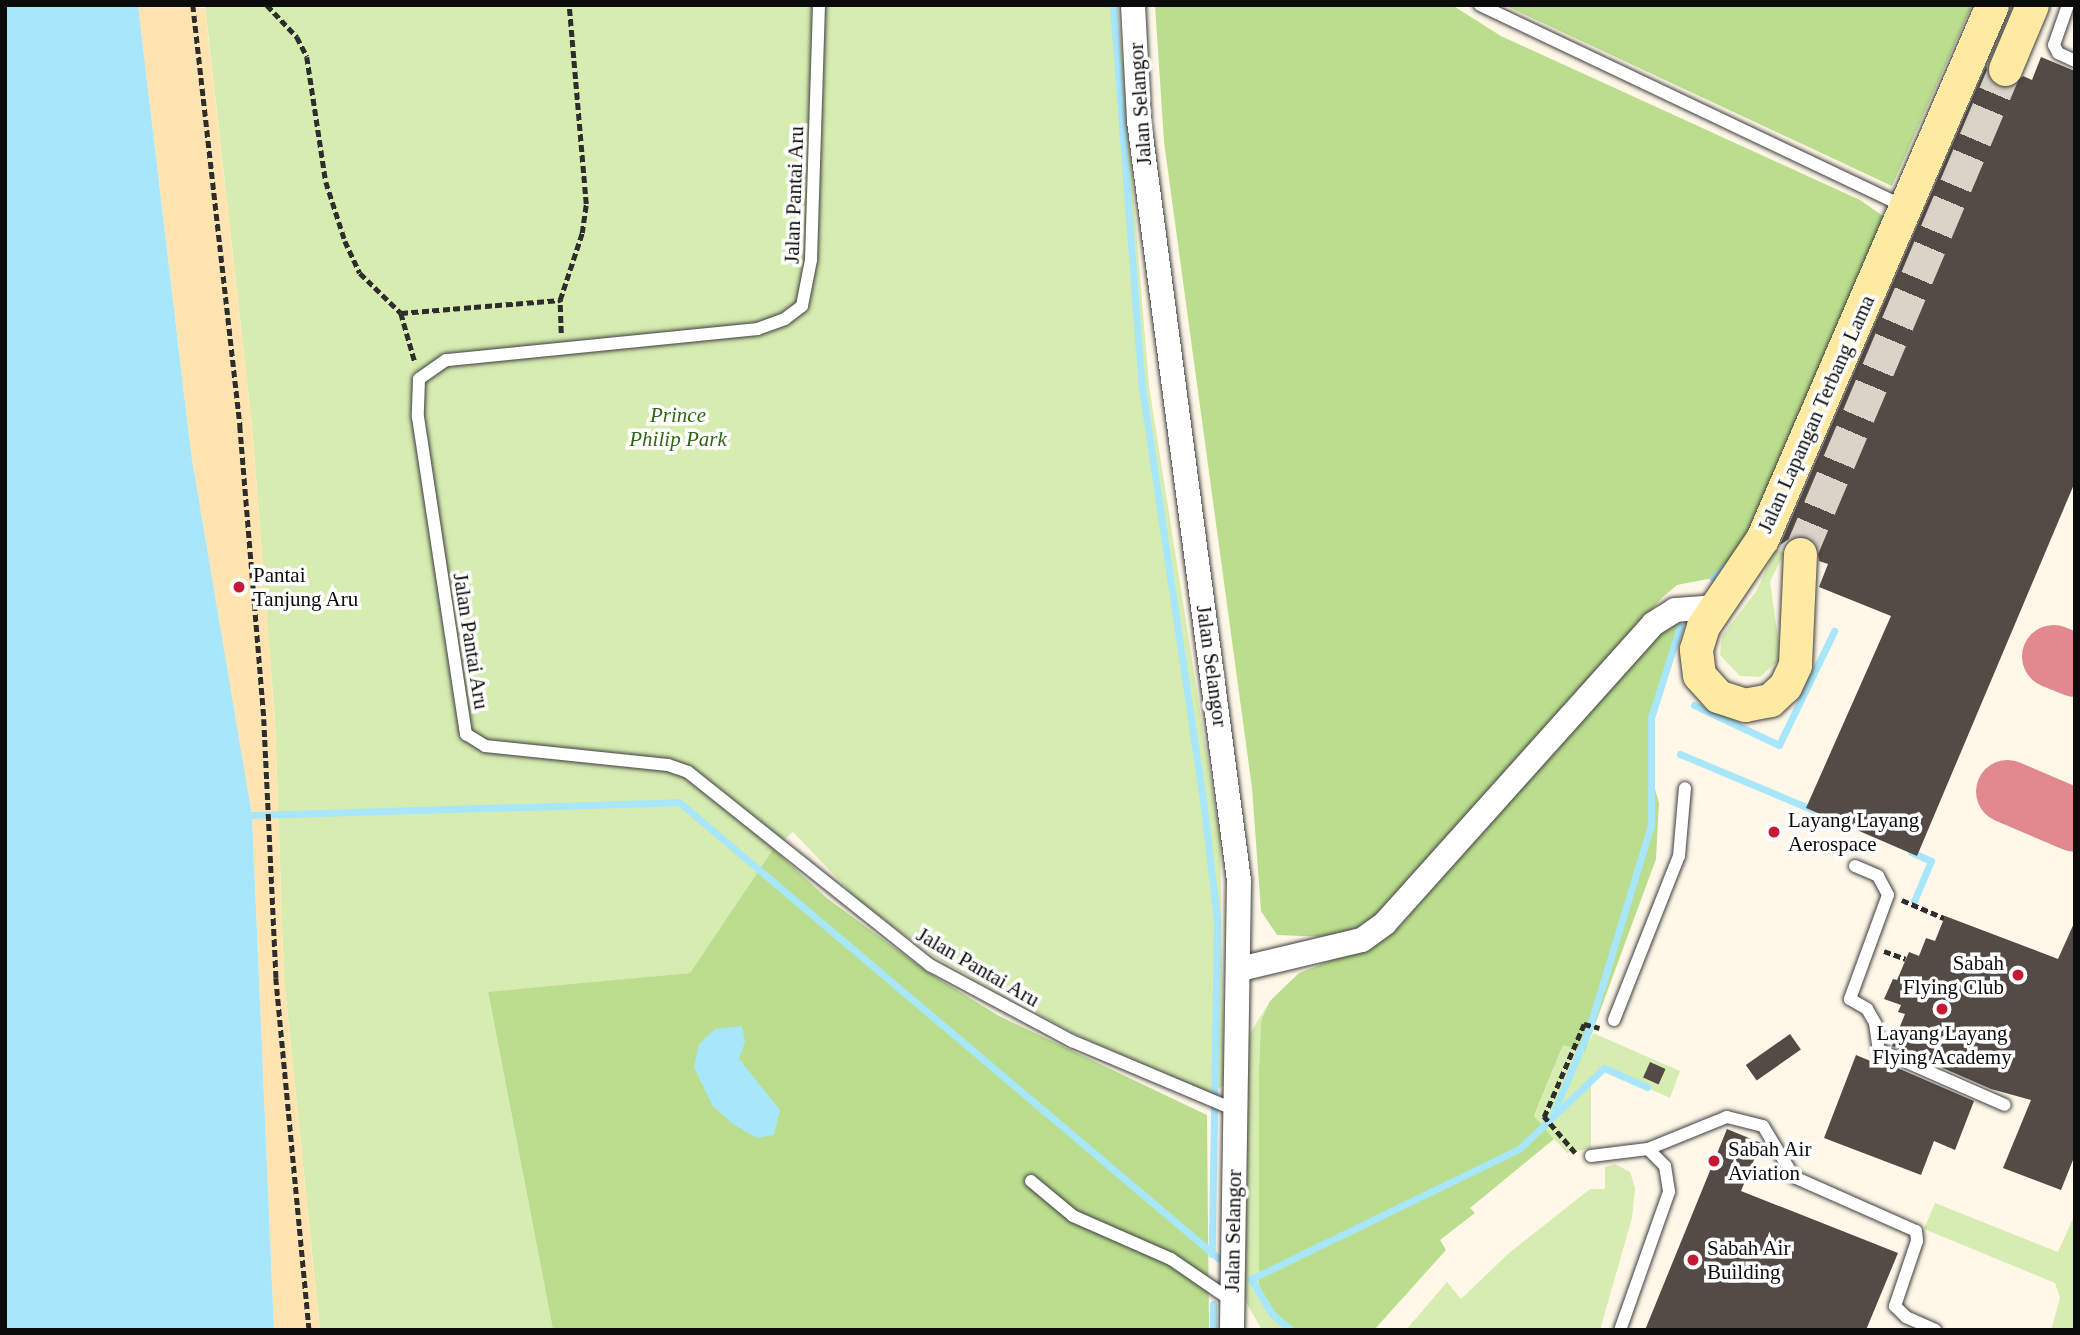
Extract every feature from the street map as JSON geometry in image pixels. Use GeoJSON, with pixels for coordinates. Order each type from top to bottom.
{"type":"FeatureCollection","features":[{"type":"Feature","properties":{"kind":"main road","name":"Jalan Lapangan Terbang Lama"},"geometry":{"type":"LineString","coordinates":[[1800,554],[1795,665],[1785,687],[1770,700],[1745,705],[1718,696],[1699,675],[1696,649],[1715,607],[1762,539],[1992,5]]}},
{"type":"Feature","properties":{"kind":"main road"},"geometry":{"type":"LineString","coordinates":[[2004,69],[2032,5]]}},
{"type":"Feature","properties":{"kind":"street","name":"Jalan Selangor"},"geometry":{"type":"LineString","coordinates":[[1133,5],[1140,134],[1232,819],[1240,970],[1232,1330]]}},
{"type":"Feature","properties":{"kind":"street"},"geometry":{"type":"LineString","coordinates":[[1240,970],[1362,940],[1385,923],[1653,624],[1675,610],[1715,607]]}},
{"type":"Feature","properties":{"kind":"lane","name":"Jalan Pantai Aru"},"geometry":{"type":"LineString","coordinates":[[819,5],[811,273],[802,306],[785,319],[758,329],[562,351],[446,360],[419,379],[420,431],[466,734],[473,743],[688,772],[930,965],[1072,1041],[1235,1110]]}},
{"type":"Feature","properties":{"kind":"lane"},"geometry":{"type":"LineString","coordinates":[[1480,5],[1906,208]]}},
{"type":"Feature","properties":{"kind":"lane"},"geometry":{"type":"LineString","coordinates":[[2068,5],[2054,45],[2058,53],[2075,61]]}},
{"type":"Feature","properties":{"kind":"lane"},"geometry":{"type":"LineString","coordinates":[[1614,1020],[1679,856],[1685,788]]}},
{"type":"Feature","properties":{"kind":"lane"},"geometry":{"type":"LineString","coordinates":[[1854,866],[1878,876],[1888,895],[1850,999],[1867,1009],[1875,1023],[1879,1050],[2005,1105]]}},
{"type":"Feature","properties":{"kind":"lane"},"geometry":{"type":"LineString","coordinates":[[1587,1159],[1648,1149],[1727,1117],[1763,1126],[1794,1177],[1916,1231],[1917,1241],[1895,1306],[1906,1317],[1935,1330]]}},
{"type":"Feature","properties":{"kind":"lane"},"geometry":{"type":"LineString","coordinates":[[1620,1330],[1669,1192],[1665,1166],[1648,1149]]}},
{"type":"Feature","properties":{"kind":"lane"},"geometry":{"type":"LineString","coordinates":[[1031,1181],[1073,1216],[1171,1259],[1231,1301]]}},
{"type":"Feature","properties":{"kind":"path"},"geometry":{"type":"LineString","coordinates":[[193,5],[240,426],[264,719],[276,978],[309,1330]]}},
{"type":"Feature","properties":{"kind":"path"},"geometry":{"type":"LineString","coordinates":[[267,5],[296,37],[307,57],[326,182],[345,241],[360,273],[401,313],[419,379]]}},
{"type":"Feature","properties":{"kind":"path"},"geometry":{"type":"LineString","coordinates":[[562,351],[560,300],[582,233],[586,204],[569,5]]}},
{"type":"Feature","properties":{"kind":"path"},"geometry":{"type":"LineString","coordinates":[[401,313],[560,300]]}},
{"type":"Feature","properties":{"kind":"path"},"geometry":{"type":"LineString","coordinates":[[1888,895],[1944,918]]}},
{"type":"Feature","properties":{"kind":"path"},"geometry":{"type":"LineString","coordinates":[[1587,1159],[1544,1117],[1584,1024],[1593,1027]]}},
{"type":"Feature","properties":{"kind":"green space","name":"Prince Philip Park"},"geometry":{"type":"Polygon","coordinates":[[[205,5],[1118,5],[1149,386],[1220,838],[1224,1086],[1209,1093],[1077,1035],[935,957],[860,902],[793,832],[773,849],[690,973],[488,993],[553,1330],[320,1330],[284,979],[275,721],[252,426],[205,5]]]}},
{"type":"Feature","properties":{"kind":"green space"},"geometry":{"type":"Polygon","coordinates":[[[1155,5],[1452,5],[1501,36],[1860,200],[1886,218],[1746,537],[1720,573],[1713,578],[1677,585],[1663,597],[1386,908],[1357,928],[1328,937],[1277,935],[1261,911],[1252,788],[1164,142],[1155,5]]]}},
{"type":"Feature","properties":{"kind":"green space"},"geometry":{"type":"Polygon","coordinates":[[[1504,5],[1972,5],[1892,186],[1504,5]]]}},
{"type":"Feature","properties":{"kind":"green space"},"geometry":{"type":"Polygon","coordinates":[[[1775,549],[1784,553],[1770,582],[1781,658],[1760,677],[1740,676],[1720,655],[1722,636],[1757,590],[1775,549]]]}},
{"type":"Feature","properties":{"kind":"green space"},"geometry":{"type":"Polygon","coordinates":[[[1673,622],[1680,626],[1651,718],[1651,775],[1659,803],[1656,859],[1585,1052],[1563,1045],[1534,1116],[1554,1139],[1470,1208],[1475,1213],[1440,1240],[1446,1250],[1374,1330],[1291,1330],[1272,1314],[1259,1292],[1259,1068],[1261,1021],[1270,1001],[1299,973],[1385,939],[1398,928],[1654,637],[1673,622]]]}},
{"type":"Feature","properties":{"kind":"green space"},"geometry":{"type":"Polygon","coordinates":[[[773,849],[828,899],[926,971],[999,1016],[1207,1115],[1209,1330],[553,1330],[488,992],[690,973],[773,849]]]}},
{"type":"Feature","properties":{"kind":"green space"},"geometry":{"type":"Polygon","coordinates":[[[1270,1001],[1261,1021],[1259,1068],[1259,1292],[1272,1314],[1291,1330],[1262,1330],[1243,1297],[1244,1059],[1249,1035],[1270,1001]]]}},
{"type":"Feature","properties":{"kind":"green space"},"geometry":{"type":"Polygon","coordinates":[[[1593,1033],[1680,1071],[1670,1098],[1604,1068],[1591,1081],[1591,1148],[1567,1153],[1534,1117],[1563,1045],[1585,1052],[1593,1033]]]}},
{"type":"Feature","properties":{"kind":"green space"},"geometry":{"type":"Polygon","coordinates":[[[1615,1164],[1630,1172],[1635,1188],[1632,1218],[1600,1330],[1406,1330],[1447,1282],[1461,1299],[1509,1253],[1590,1189],[1605,1189],[1605,1167],[1615,1164]]]}},
{"type":"Feature","properties":{"kind":"green space"},"geometry":{"type":"Polygon","coordinates":[[[1935,1203],[2058,1252],[2075,1214],[2075,1330],[2051,1330],[2060,1298],[2055,1283],[1924,1229],[1935,1203]]]}},
{"type":"Feature","properties":{"kind":"sand","name":"Pantai Tanjung Aru"},"geometry":{"type":"Polygon","coordinates":[[[138,5],[205,8],[252,426],[275,721],[284,979],[320,1330],[274,1330],[252,815],[191,453],[138,5]]]}},
{"type":"Feature","properties":{"kind":"water"},"geometry":{"type":"Polygon","coordinates":[[[5,5],[138,5],[191,453],[252,815],[274,1330],[5,1330],[5,5]]]}},
{"type":"Feature","properties":{"kind":"water"},"geometry":{"type":"Polygon","coordinates":[[[742,1026],[745,1042],[739,1059],[780,1110],[774,1135],[757,1138],[733,1124],[712,1105],[694,1067],[699,1044],[715,1029],[742,1026]]]}},
{"type":"Feature","properties":{"kind":"building"},"geometry":{"type":"Polygon","coordinates":[[[2041,57],[2075,71],[2075,482],[1917,856],[1806,808],[1891,616],[1819,587],[1828,564],[1819,561],[1817,546],[1811,538],[1792,537],[1780,545],[1986,66],[1990,81],[2008,88],[2023,76],[2032,80],[2041,57]]]}},
{"type":"Feature","properties":{"kind":"building"},"geometry":{"type":"Polygon","coordinates":[[[1945,916],[2058,959],[2075,921],[2075,1155],[2061,1190],[2003,1168],[2031,1100],[1991,1089],[1892,1046],[1905,1014],[1898,1012],[1901,1005],[1884,999],[1893,979],[1897,980],[1909,952],[1919,956],[1926,938],[1935,941],[1945,916]]]}},
{"type":"Feature","properties":{"kind":"building"},"geometry":{"type":"Polygon","coordinates":[[[1790,1034],[1801,1050],[1757,1081],[1746,1065],[1790,1034]]]}},
{"type":"Feature","properties":{"kind":"building"},"geometry":{"type":"Polygon","coordinates":[[[1856,1055],[1885,1067],[1886,1063],[1974,1101],[1955,1150],[1934,1141],[1921,1175],[1824,1138],[1856,1055]]]}},
{"type":"Feature","properties":{"kind":"building"},"geometry":{"type":"Polygon","coordinates":[[[1650,1062],[1666,1069],[1659,1084],[1643,1078],[1650,1062]]]}},
{"type":"Feature","properties":{"kind":"building"},"geometry":{"type":"Polygon","coordinates":[[[1727,1129],[1761,1143],[1741,1191],[1898,1253],[1866,1330],[1645,1330],[1727,1129]]]}},
{"type":"Feature","properties":{"kind":"waterway"},"geometry":{"type":"LineString","coordinates":[[1113,5],[1142,387],[1202,791],[1217,921],[1212,1254]]}},
{"type":"Feature","properties":{"kind":"waterway"},"geometry":{"type":"LineString","coordinates":[[1713,578],[1724,567]]}},
{"type":"Feature","properties":{"kind":"waterway"},"geometry":{"type":"LineString","coordinates":[[1553,1114],[1589,1029],[1651,825],[1651,718],[1680,626]]}},
{"type":"Feature","properties":{"kind":"waterway"},"geometry":{"type":"LineString","coordinates":[[1694,705],[1779,745],[1834,631]]}},
{"type":"Feature","properties":{"kind":"waterway"},"geometry":{"type":"LineString","coordinates":[[1680,754],[1813,810]]}},
{"type":"Feature","properties":{"kind":"waterway"},"geometry":{"type":"LineString","coordinates":[[252,815],[679,802],[1218,1258]]}},
{"type":"Feature","properties":{"kind":"waterway"},"geometry":{"type":"LineString","coordinates":[[1911,852],[1931,861],[1914,901]]}},
{"type":"Feature","properties":{"kind":"waterway"},"geometry":{"type":"LineString","coordinates":[[1291,1330],[1272,1314],[1251,1279],[1519,1149],[1604,1068],[1647,1087]]}},
{"type":"Feature","properties":{"kind":"waterway"},"geometry":{"type":"LineString","coordinates":[[1213,1304],[1213,1330]]}},
{"type":"Feature","properties":{"kind":"taxiway"},"geometry":{"type":"LineString","coordinates":[[2053,656],[2075,665]]}},
{"type":"Feature","properties":{"kind":"taxiway"},"geometry":{"type":"LineString","coordinates":[[2007,791],[2075,820]]}},
{"type":"Feature","properties":{"kind":"tunnel"},"geometry":{"type":"LineString","coordinates":[[1800,554],[2005,69]]}},
{"type":"Feature","properties":{"kind":"place","name":"Pantai Tanjung Aru"},"geometry":{"type":"Point","coordinates":[239,587]}},
{"type":"Feature","properties":{"kind":"place","name":"Layang Layang Aerospace"},"geometry":{"type":"Point","coordinates":[1774,832]}},
{"type":"Feature","properties":{"kind":"place","name":"Sabah Flying Club"},"geometry":{"type":"Point","coordinates":[2018,975]}},
{"type":"Feature","properties":{"kind":"place","name":"Layang Layang Flying Academy"},"geometry":{"type":"Point","coordinates":[1942,1009]}},
{"type":"Feature","properties":{"kind":"place","name":"Sabah Air Aviation"},"geometry":{"type":"Point","coordinates":[1714,1161]}},
{"type":"Feature","properties":{"kind":"place","name":"Sabah Air Building"},"geometry":{"type":"Point","coordinates":[1693,1260]}}]}
